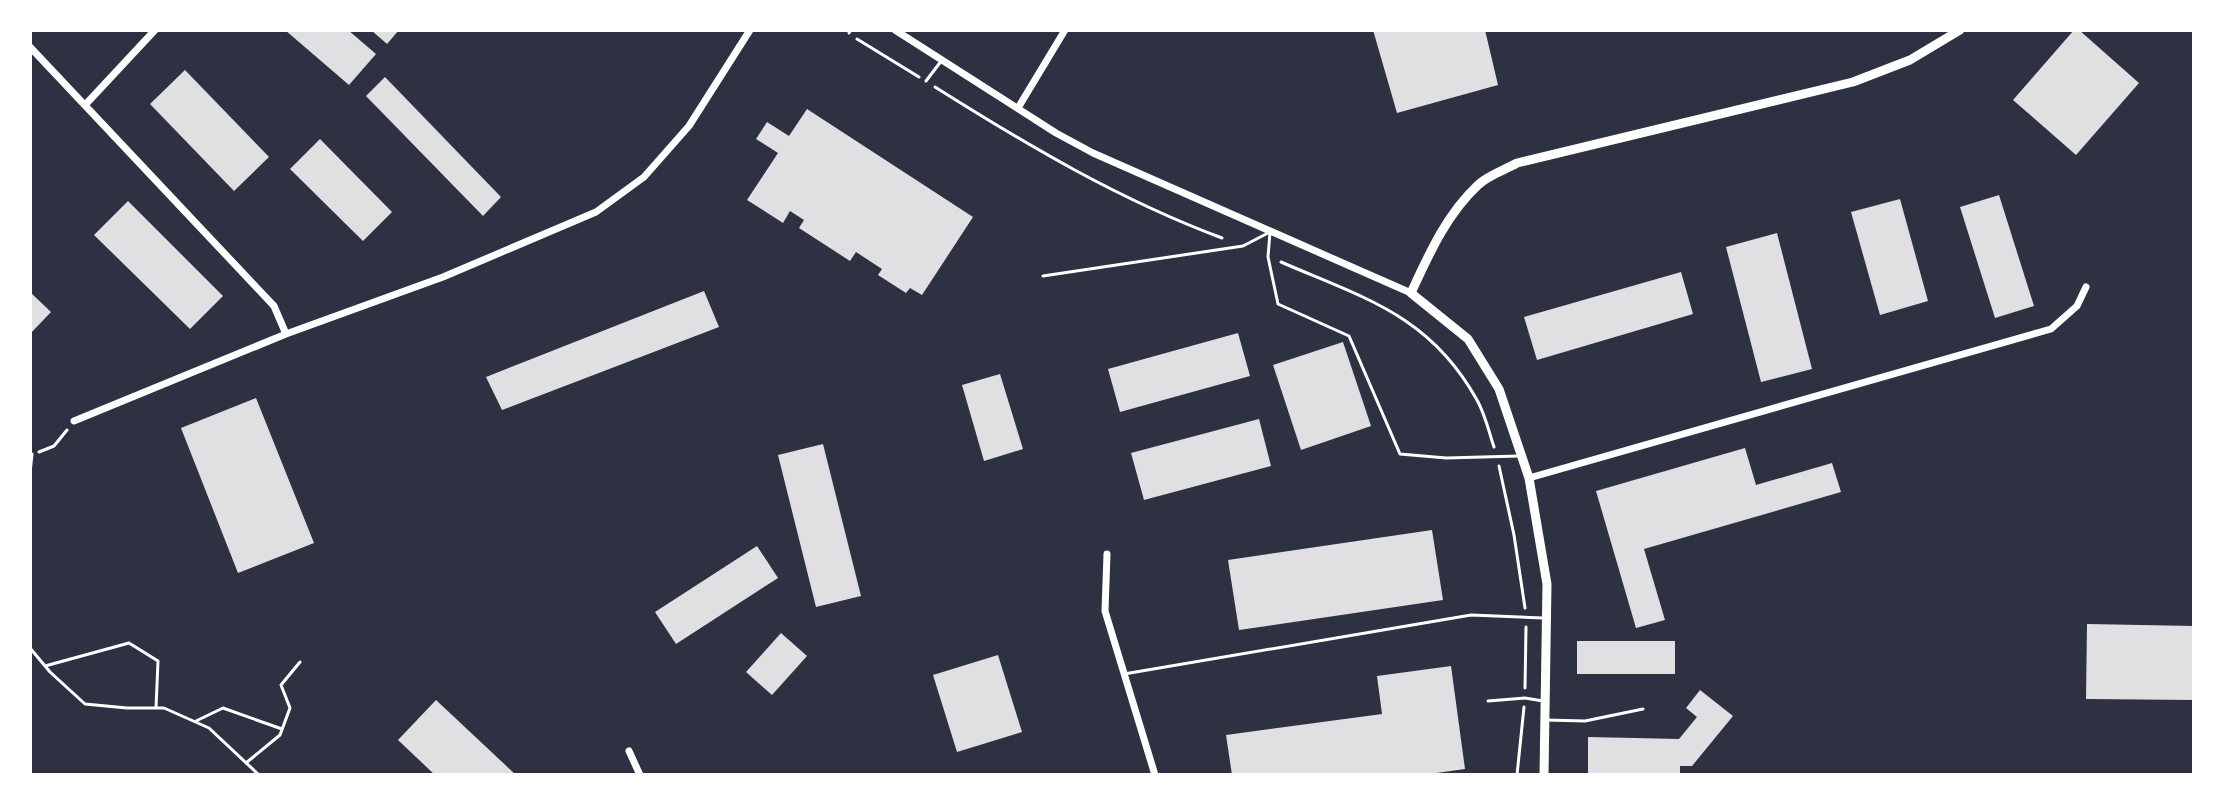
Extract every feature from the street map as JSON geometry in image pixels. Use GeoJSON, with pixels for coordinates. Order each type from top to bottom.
{"type":"FeatureCollection","features":[{"type":"Feature","properties":{"kind":"street"},"geometry":{"type":"LineString","coordinates":[[86,104],[155,30]]}},
{"type":"Feature","properties":{"kind":"street"},"geometry":{"type":"LineString","coordinates":[[74,421],[286,334],[443,277],[596,212],[644,177],[689,126],[750,30]]}},
{"type":"Feature","properties":{"kind":"street"},"geometry":{"type":"LineString","coordinates":[[895,30],[1056,133],[1093,153],[1411,293],[1468,339],[1499,389],[1529,478],[1547,584],[1544,775]]}},
{"type":"Feature","properties":{"kind":"street"},"geometry":{"type":"LineString","coordinates":[[1018,108],[1065,30]]}},
{"type":"Feature","properties":{"kind":"street"},"geometry":{"type":"LineString","coordinates":[[1411,293],[1450,216],[1480,183],[1517,163],[1853,82],[1910,60],[1960,30]]}},
{"type":"Feature","properties":{"kind":"street"},"geometry":{"type":"LineString","coordinates":[[30,47],[274,306],[286,334]]}},
{"type":"Feature","properties":{"kind":"street"},"geometry":{"type":"LineString","coordinates":[[1529,478],[2051,329],[2077,306],[2086,287]]}},
{"type":"Feature","properties":{"kind":"street"},"geometry":{"type":"LineString","coordinates":[[1107,554],[1105,611],[1155,775]]}},
{"type":"Feature","properties":{"kind":"street"},"geometry":{"type":"LineString","coordinates":[[629,751],[640,775]]}},
{"type":"Feature","properties":{"kind":"lane"},"geometry":{"type":"LineString","coordinates":[[926,81],[942,60]]}},
{"type":"Feature","properties":{"kind":"lane"},"geometry":{"type":"LineString","coordinates":[[1043,276],[1243,246],[1270,232]]}},
{"type":"Feature","properties":{"kind":"lane"},"geometry":{"type":"LineString","coordinates":[[1270,232],[1268,257],[1278,304],[1349,336],[1400,454],[1446,458],[1521,455]]}},
{"type":"Feature","properties":{"kind":"lane"},"geometry":{"type":"LineString","coordinates":[[30,473],[32,454]]}},
{"type":"Feature","properties":{"kind":"lane"},"geometry":{"type":"LineString","coordinates":[[1124,674],[1471,615],[1547,618]]}},
{"type":"Feature","properties":{"kind":"lane"},"geometry":{"type":"LineString","coordinates":[[1488,701],[1525,698],[1547,701]]}},
{"type":"Feature","properties":{"kind":"lane"},"geometry":{"type":"LineString","coordinates":[[1546,720],[1585,721],[1643,709]]}},
{"type":"Feature","properties":{"kind":"path"},"geometry":{"type":"LineString","coordinates":[[850,32],[1010,135],[1112,190],[1243,246]]}},
{"type":"Feature","properties":{"kind":"path"},"geometry":{"type":"LineString","coordinates":[[1268,257],[1388,308],[1422,331],[1446,354],[1478,402],[1497,458],[1514,535],[1526,616],[1525,698],[1517,775]]}},
{"type":"Feature","properties":{"kind":"path"},"geometry":{"type":"LineString","coordinates":[[32,454],[54,446],[74,421]]}},
{"type":"Feature","properties":{"kind":"path"},"geometry":{"type":"LineString","coordinates":[[45,666],[129,643],[158,661],[156,708]]}},
{"type":"Feature","properties":{"kind":"path"},"geometry":{"type":"LineString","coordinates":[[30,648],[85,704],[164,708],[209,728],[259,775]]}},
{"type":"Feature","properties":{"kind":"path"},"geometry":{"type":"LineString","coordinates":[[246,763],[280,735],[290,708],[281,685],[300,662]]}},
{"type":"Feature","properties":{"kind":"path"},"geometry":{"type":"LineString","coordinates":[[195,722],[223,708],[282,729]]}},
{"type":"Feature","properties":{"kind":"building"},"geometry":{"type":"Polygon","coordinates":[[[285,30],[348,30],[376,54],[349,85],[285,30]]]}},
{"type":"Feature","properties":{"kind":"building"},"geometry":{"type":"Polygon","coordinates":[[[371,30],[399,30],[387,44],[371,30]]]}},
{"type":"Feature","properties":{"kind":"building"},"geometry":{"type":"Polygon","coordinates":[[[1373,30],[1485,30],[1498,85],[1397,113],[1373,30]]]}},
{"type":"Feature","properties":{"kind":"building"},"geometry":{"type":"Polygon","coordinates":[[[2074,30],[2079,30],[2139,83],[2076,155],[2013,100],[2074,30]]]}},
{"type":"Feature","properties":{"kind":"building"},"geometry":{"type":"Polygon","coordinates":[[[185,70],[269,157],[234,191],[150,104],[185,70]]]}},
{"type":"Feature","properties":{"kind":"building"},"geometry":{"type":"Polygon","coordinates":[[[385,77],[501,197],[483,216],[366,96],[385,77]]]}},
{"type":"Feature","properties":{"kind":"building"},"geometry":{"type":"Polygon","coordinates":[[[807,109],[973,217],[922,295],[910,288],[906,293],[878,275],[882,269],[856,252],[850,261],[799,228],[804,220],[790,211],[783,223],[747,200],[778,153],[756,139],[767,122],[789,136],[807,109]]]}},
{"type":"Feature","properties":{"kind":"building"},"geometry":{"type":"Polygon","coordinates":[[[320,139],[392,212],[363,241],[290,169],[320,139]]]}},
{"type":"Feature","properties":{"kind":"building"},"geometry":{"type":"Polygon","coordinates":[[[1999,195],[2034,306],[1995,318],[1960,207],[1999,195]]]}},
{"type":"Feature","properties":{"kind":"building"},"geometry":{"type":"Polygon","coordinates":[[[1900,199],[1928,301],[1880,315],[1851,212],[1900,199]]]}},
{"type":"Feature","properties":{"kind":"building"},"geometry":{"type":"Polygon","coordinates":[[[128,201],[223,296],[190,329],[94,235],[128,201]]]}},
{"type":"Feature","properties":{"kind":"building"},"geometry":{"type":"Polygon","coordinates":[[[1777,233],[1812,369],[1761,382],[1726,247],[1777,233]]]}},
{"type":"Feature","properties":{"kind":"building"},"geometry":{"type":"Polygon","coordinates":[[[1681,272],[1693,314],[1537,360],[1524,317],[1681,272]]]}},
{"type":"Feature","properties":{"kind":"building"},"geometry":{"type":"Polygon","coordinates":[[[704,291],[719,327],[502,410],[486,377],[704,291]]]}},
{"type":"Feature","properties":{"kind":"building"},"geometry":{"type":"Polygon","coordinates":[[[30,292],[51,312],[30,334],[30,292]]]}},
{"type":"Feature","properties":{"kind":"building"},"geometry":{"type":"Polygon","coordinates":[[[1238,333],[1250,376],[1120,412],[1108,369],[1238,333]]]}},
{"type":"Feature","properties":{"kind":"building"},"geometry":{"type":"Polygon","coordinates":[[[1343,342],[1371,426],[1301,450],[1273,365],[1343,342]]]}},
{"type":"Feature","properties":{"kind":"building"},"geometry":{"type":"Polygon","coordinates":[[[1000,374],[1023,449],[984,461],[962,385],[1000,374]]]}},
{"type":"Feature","properties":{"kind":"building"},"geometry":{"type":"Polygon","coordinates":[[[256,398],[314,543],[238,573],[181,428],[256,398]]]}},
{"type":"Feature","properties":{"kind":"building"},"geometry":{"type":"Polygon","coordinates":[[[1259,419],[1271,466],[1144,500],[1131,453],[1259,419]]]}},
{"type":"Feature","properties":{"kind":"building"},"geometry":{"type":"Polygon","coordinates":[[[823,444],[861,596],[816,607],[778,455],[823,444]]]}},
{"type":"Feature","properties":{"kind":"building"},"geometry":{"type":"Polygon","coordinates":[[[1745,448],[1756,485],[1832,463],[1841,492],[1644,549],[1665,620],[1636,628],[1596,491],[1745,448]]]}},
{"type":"Feature","properties":{"kind":"building"},"geometry":{"type":"Polygon","coordinates":[[[1432,530],[1443,600],[1239,630],[1228,560],[1432,530]]]}},
{"type":"Feature","properties":{"kind":"building"},"geometry":{"type":"Polygon","coordinates":[[[757,546],[778,578],[676,644],[655,612],[757,546]]]}},
{"type":"Feature","properties":{"kind":"building"},"geometry":{"type":"Polygon","coordinates":[[[2087,624],[2194,626],[2194,700],[2086,699],[2087,624]]]}},
{"type":"Feature","properties":{"kind":"building"},"geometry":{"type":"Polygon","coordinates":[[[781,633],[807,656],[772,695],[746,672],[781,633]]]}},
{"type":"Feature","properties":{"kind":"building"},"geometry":{"type":"Polygon","coordinates":[[[1577,641],[1675,641],[1675,674],[1577,674],[1577,641]]]}},
{"type":"Feature","properties":{"kind":"building"},"geometry":{"type":"Polygon","coordinates":[[[998,655],[1022,732],[957,752],[933,675],[998,655]]]}},
{"type":"Feature","properties":{"kind":"building"},"geometry":{"type":"Polygon","coordinates":[[[1451,666],[1465,769],[1422,775],[1232,775],[1226,735],[1382,714],[1377,676],[1451,666]]]}},
{"type":"Feature","properties":{"kind":"building"},"geometry":{"type":"Polygon","coordinates":[[[1700,690],[1733,716],[1692,766],[1680,766],[1680,775],[1588,775],[1588,737],[1679,739],[1697,717],[1686,708],[1700,690]]]}},
{"type":"Feature","properties":{"kind":"building"},"geometry":{"type":"Polygon","coordinates":[[[436,700],[516,775],[435,775],[398,740],[436,700]]]}}]}
